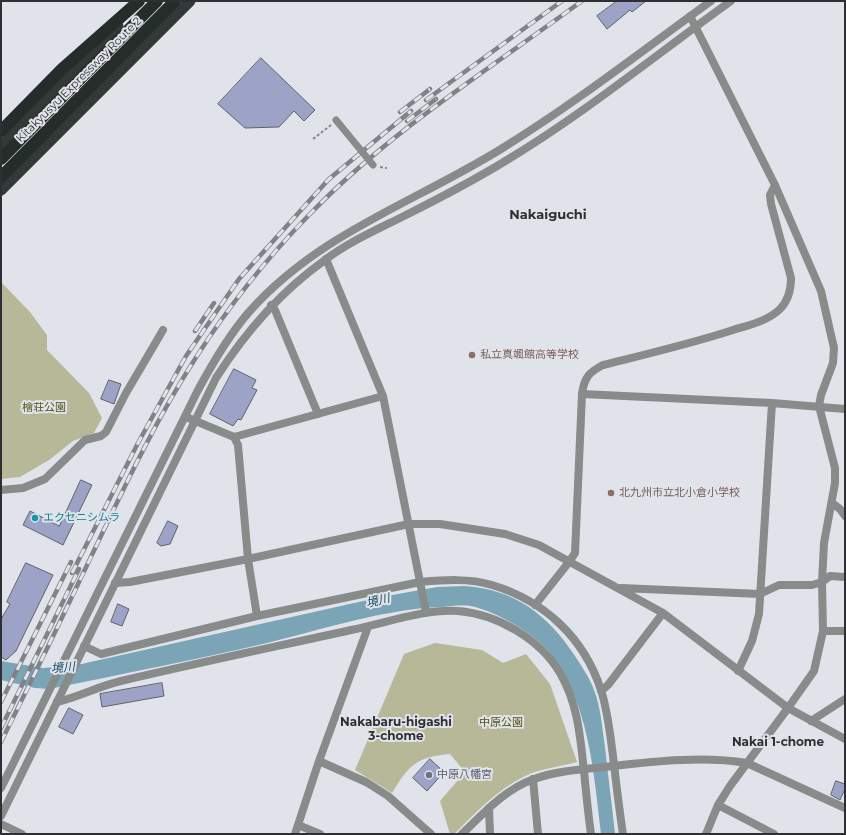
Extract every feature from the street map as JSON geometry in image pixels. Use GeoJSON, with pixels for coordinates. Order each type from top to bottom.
{"type":"FeatureCollection","features":[{"type":"Feature","properties":{"kind":"highway"},"geometry":{"type":"LineString","coordinates":[[1,132],[62,69],[139,1]]}},
{"type":"Feature","properties":{"kind":"highway"},"geometry":{"type":"LineString","coordinates":[[1,146],[143,1]]}},
{"type":"Feature","properties":{"kind":"highway","name":"Kitakyusyu Expressway Route 2"},"geometry":{"type":"LineString","coordinates":[[1,159],[157,1]]}},
{"type":"Feature","properties":{"kind":"highway","name":"Kitakyusyu Expressway Route 2"},"geometry":{"type":"LineString","coordinates":[[1,177],[175,1]]}},
{"type":"Feature","properties":{"kind":"highway"},"geometry":{"type":"LineString","coordinates":[[1,190],[190,1]]}},
{"type":"Feature","properties":{"kind":"street"},"geometry":{"type":"LineString","coordinates":[[1,788],[211,366],[226,342],[248,313],[272,288],[322,248],[362,224],[458,175],[531,130],[711,1]]}},
{"type":"Feature","properties":{"kind":"street"},"geometry":{"type":"LineString","coordinates":[[1,816],[216,378],[235,348],[271,305],[326,259],[371,233],[462,187],[508,160],[550,132],[732,1]]}},
{"type":"Feature","properties":{"kind":"street"},"geometry":{"type":"LineString","coordinates":[[690,16],[775,185],[821,291],[834,348],[832,363],[819,406],[835,468],[832,503],[824,543],[822,582],[823,631],[814,671],[718,805],[706,834]]}},
{"type":"Feature","properties":{"kind":"street"},"geometry":{"type":"LineString","coordinates":[[336,120],[372,165]]}},
{"type":"Feature","properties":{"kind":"street"},"geometry":{"type":"LineString","coordinates":[[535,605],[575,553],[582,394],[587,376],[603,365],[702,340],[763,320],[781,308],[789,294],[791,278],[771,204],[770,195],[775,185]]}},
{"type":"Feature","properties":{"kind":"street"},"geometry":{"type":"LineString","coordinates":[[326,259],[384,396],[425,611]]}},
{"type":"Feature","properties":{"kind":"street"},"geometry":{"type":"LineString","coordinates":[[271,305],[275,310],[318,414]]}},
{"type":"Feature","properties":{"kind":"street"},"geometry":{"type":"LineString","coordinates":[[1,490],[22,488],[45,479],[85,440],[101,436],[106,432],[126,393],[163,330]]}},
{"type":"Feature","properties":{"kind":"street"},"geometry":{"type":"LineString","coordinates":[[582,394],[772,403],[845,409]]}},
{"type":"Feature","properties":{"kind":"street"},"geometry":{"type":"LineString","coordinates":[[186,417],[234,437],[384,396]]}},
{"type":"Feature","properties":{"kind":"street"},"geometry":{"type":"LineString","coordinates":[[738,671],[752,642],[758,614],[772,403]]}},
{"type":"Feature","properties":{"kind":"street"},"geometry":{"type":"LineString","coordinates":[[234,437],[238,445],[248,559],[257,616]]}},
{"type":"Feature","properties":{"kind":"street"},"geometry":{"type":"LineString","coordinates":[[832,503],[840,509],[845,516]]}},
{"type":"Feature","properties":{"kind":"street"},"geometry":{"type":"LineString","coordinates":[[115,583],[130,582],[248,559],[409,524],[440,524],[505,534],[539,544],[663,613],[788,708],[845,739]]}},
{"type":"Feature","properties":{"kind":"street"},"geometry":{"type":"LineString","coordinates":[[620,588],[760,594],[779,585],[812,585],[822,582],[830,576],[845,577]]}},
{"type":"Feature","properties":{"kind":"street"},"geometry":{"type":"LineString","coordinates":[[84,646],[101,654],[257,616],[420,584],[447,580],[491,585],[515,594],[551,616],[582,648],[592,667],[607,713],[612,766],[623,834]]}},
{"type":"Feature","properties":{"kind":"street"},"geometry":{"type":"LineString","coordinates":[[57,702],[118,681],[368,627],[425,611],[460,611],[481,615],[504,624],[526,636],[544,653],[559,672],[571,695],[578,718],[585,768],[590,834]]}},
{"type":"Feature","properties":{"kind":"street"},"geometry":{"type":"LineString","coordinates":[[601,691],[608,685],[663,613]]}},
{"type":"Feature","properties":{"kind":"street"},"geometry":{"type":"LineString","coordinates":[[295,834],[319,761],[368,627]]}},
{"type":"Feature","properties":{"kind":"street"},"geometry":{"type":"LineString","coordinates":[[823,631],[845,631]]}},
{"type":"Feature","properties":{"kind":"street"},"geometry":{"type":"LineString","coordinates":[[811,720],[845,699]]}},
{"type":"Feature","properties":{"kind":"street"},"geometry":{"type":"LineString","coordinates":[[462,834],[508,792],[533,779],[585,768],[637,763],[730,760],[747,763],[845,808]]}},
{"type":"Feature","properties":{"kind":"street"},"geometry":{"type":"LineString","coordinates":[[319,761],[366,782],[388,796],[431,834]]}},
{"type":"Feature","properties":{"kind":"street"},"geometry":{"type":"LineString","coordinates":[[533,779],[538,834]]}},
{"type":"Feature","properties":{"kind":"street"},"geometry":{"type":"LineString","coordinates":[[718,805],[774,834]]}},
{"type":"Feature","properties":{"kind":"street"},"geometry":{"type":"LineString","coordinates":[[489,808],[490,834]]}},
{"type":"Feature","properties":{"kind":"street"},"geometry":{"type":"LineString","coordinates":[[1,824],[22,834]]}},
{"type":"Feature","properties":{"kind":"street"},"geometry":{"type":"LineString","coordinates":[[298,825],[320,834]]}},
{"type":"Feature","properties":{"kind":"path"},"geometry":{"type":"LineString","coordinates":[[313,139],[336,120]]}},
{"type":"Feature","properties":{"kind":"green space","name":"檜荘公園"},"geometry":{"type":"Polygon","coordinates":[[[1,282],[30,312],[47,335],[47,350],[89,393],[102,418],[94,433],[73,441],[49,460],[20,477],[1,479],[1,282]]]}},
{"type":"Feature","properties":{"kind":"green space","name":"中原公園"},"geometry":{"type":"Polygon","coordinates":[[[435,643],[482,650],[503,663],[526,654],[550,684],[577,762],[537,771],[520,778],[490,800],[454,834],[450,834],[440,801],[465,772],[450,754],[429,757],[415,764],[403,776],[392,793],[355,770],[404,654],[435,643]]]}},
{"type":"Feature","properties":{"kind":"water","name":"境川"},"geometry":{"type":"Polygon","coordinates":[[[464,586],[499,592],[528,607],[553,628],[565,641],[586,673],[594,690],[600,711],[615,834],[601,834],[596,787],[588,739],[573,694],[563,672],[550,653],[535,638],[503,618],[471,606],[420,609],[354,620],[267,643],[49,689],[35,688],[1,680],[1,661],[43,668],[77,665],[381,597],[437,587],[464,586]]]}},
{"type":"Feature","properties":{"kind":"building"},"geometry":{"type":"Polygon","coordinates":[[[617,1],[646,1],[632,12],[630,10],[607,29],[597,16],[617,1]]]}},
{"type":"Feature","properties":{"kind":"building"},"geometry":{"type":"Polygon","coordinates":[[[261,58],[315,110],[304,121],[294,111],[279,127],[245,128],[218,104],[261,58]]]}},
{"type":"Feature","properties":{"kind":"building"},"geometry":{"type":"Polygon","coordinates":[[[234,369],[256,380],[252,388],[257,390],[241,420],[238,419],[233,426],[210,414],[234,369]]]}},
{"type":"Feature","properties":{"kind":"building"},"geometry":{"type":"Polygon","coordinates":[[[109,380],[121,384],[114,404],[101,399],[109,380]]]}},
{"type":"Feature","properties":{"kind":"building","name":"エクセニシムラ"},"geometry":{"type":"Polygon","coordinates":[[[81,480],[92,485],[63,545],[23,525],[30,511],[59,526],[81,480]]]}},
{"type":"Feature","properties":{"kind":"building"},"geometry":{"type":"Polygon","coordinates":[[[168,521],[178,526],[170,544],[161,546],[157,543],[168,521]]]}},
{"type":"Feature","properties":{"kind":"building"},"geometry":{"type":"Polygon","coordinates":[[[26,563],[53,575],[16,651],[6,660],[1,657],[1,619],[10,604],[7,602],[26,563]]]}},
{"type":"Feature","properties":{"kind":"building"},"geometry":{"type":"Polygon","coordinates":[[[118,604],[129,609],[122,626],[111,622],[118,604]]]}},
{"type":"Feature","properties":{"kind":"building"},"geometry":{"type":"Polygon","coordinates":[[[162,683],[164,696],[102,707],[100,694],[162,683]]]}},
{"type":"Feature","properties":{"kind":"building"},"geometry":{"type":"Polygon","coordinates":[[[69,708],[83,715],[73,734],[59,727],[69,708]]]}},
{"type":"Feature","properties":{"kind":"building","name":"中原八幡宮"},"geometry":{"type":"Polygon","coordinates":[[[430,759],[444,772],[427,791],[413,778],[430,759]]]}},
{"type":"Feature","properties":{"kind":"building"},"geometry":{"type":"Polygon","coordinates":[[[836,781],[845,784],[845,789],[840,800],[831,795],[836,781]]]}},
{"type":"Feature","properties":{"kind":"railway"},"geometry":{"type":"LineString","coordinates":[[426,100],[562,1]]}},
{"type":"Feature","properties":{"kind":"railway"},"geometry":{"type":"LineString","coordinates":[[1,742],[122,492],[157,424],[195,359],[248,284],[309,215],[372,156],[441,102],[582,1]]}},
{"type":"Feature","properties":{"kind":"railway"},"geometry":{"type":"LineString","coordinates":[[400,112],[430,89]]}},
{"type":"Feature","properties":{"kind":"railway"},"geometry":{"type":"LineString","coordinates":[[407,121],[436,99]]}},
{"type":"Feature","properties":{"kind":"railway"},"geometry":{"type":"LineString","coordinates":[[72,573],[138,443],[186,356],[239,279],[329,179],[411,111]]}},
{"type":"Feature","properties":{"kind":"railway"},"geometry":{"type":"LineString","coordinates":[[195,331],[214,303]]}},
{"type":"Feature","properties":{"kind":"railway"},"geometry":{"type":"LineString","coordinates":[[1,702],[71,562]]}},
{"type":"Feature","properties":{"kind":"railway"},"geometry":{"type":"LineString","coordinates":[[1,728],[79,569]]}},
{"type":"Feature","properties":{"kind":"place","name":"私立真颯館高等学校"},"geometry":{"type":"Point","coordinates":[472,355]}},
{"type":"Feature","properties":{"kind":"place","name":"北九州市立北小倉小学校"},"geometry":{"type":"Point","coordinates":[611,493]}},
{"type":"Feature","properties":{"kind":"place","name":"エクセニシムラ"},"geometry":{"type":"Point","coordinates":[35,518]}},
{"type":"Feature","properties":{"kind":"place","name":"中原八幡宮"},"geometry":{"type":"Point","coordinates":[429,775]}},
{"type":"Feature","properties":{"kind":"district","name":"Nakaiguchi"},"geometry":{"type":"Point","coordinates":[548,215]}},
{"type":"Feature","properties":{"kind":"district","name":"Nakabaru-higashi 3-chome"},"geometry":{"type":"Point","coordinates":[396,729]}},
{"type":"Feature","properties":{"kind":"district","name":"Nakai 1-chome"},"geometry":{"type":"Point","coordinates":[778,742]}}]}
